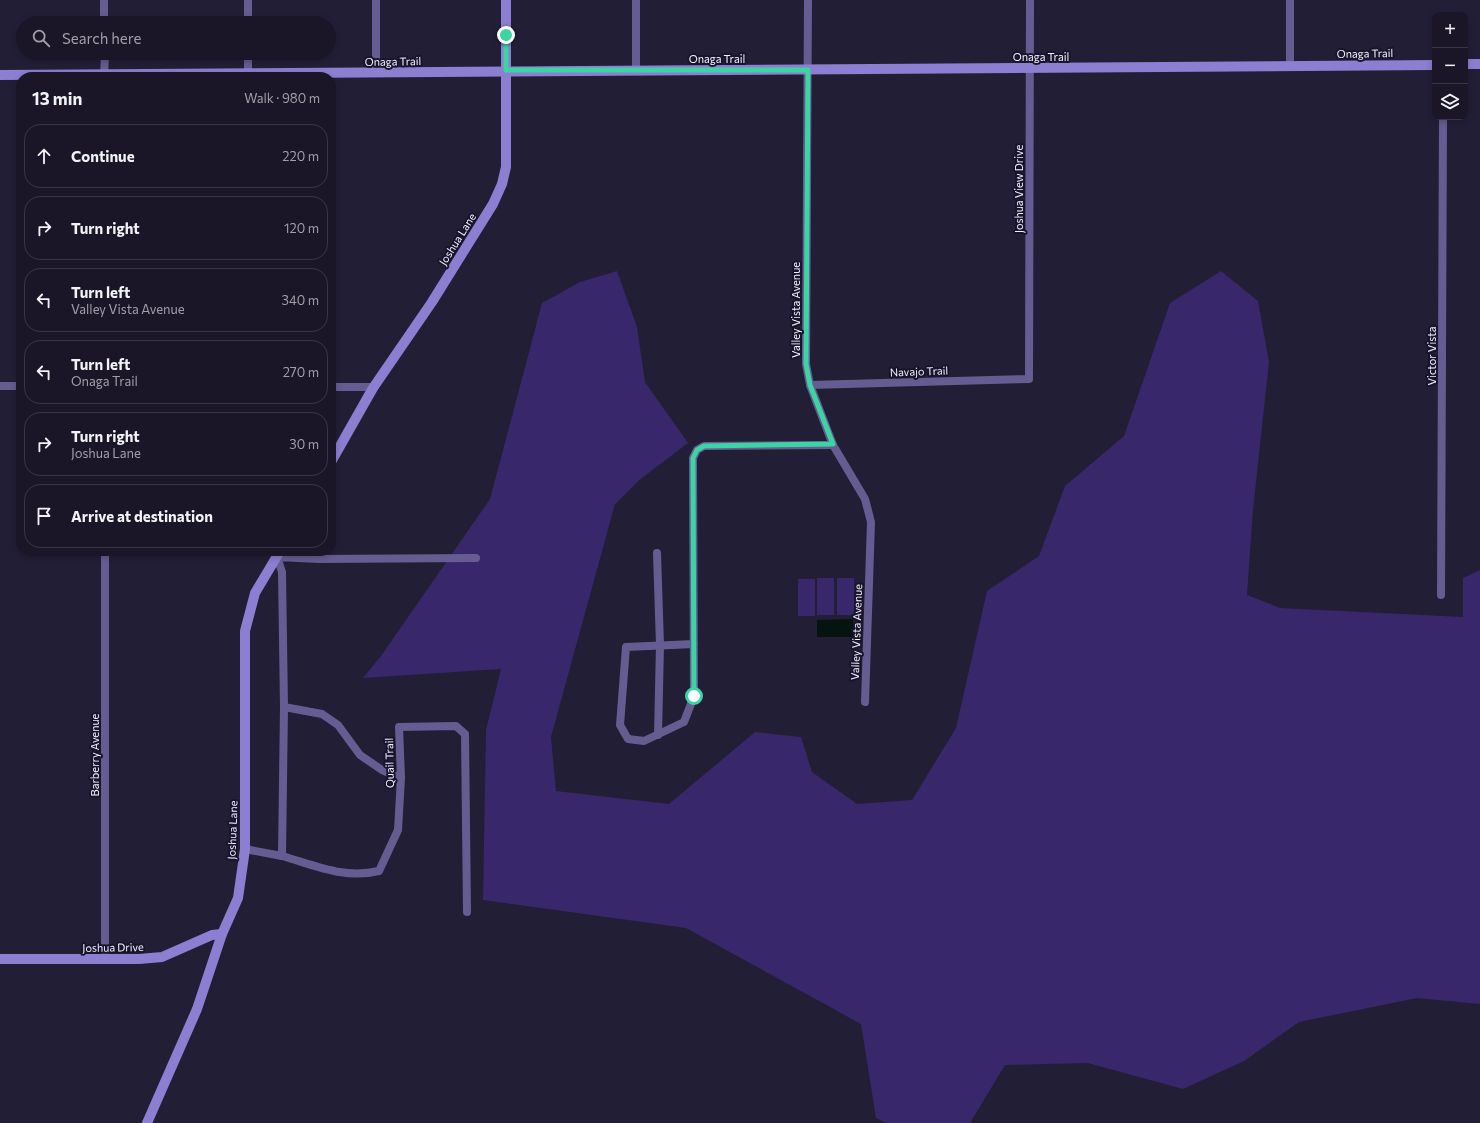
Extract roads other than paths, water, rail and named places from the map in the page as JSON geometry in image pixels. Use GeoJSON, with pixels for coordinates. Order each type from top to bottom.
{"type":"FeatureCollection","features":[{"type":"Feature","properties":{"kind":"street"},"geometry":{"type":"LineString","coordinates":[[104,0],[104,16]]}},
{"type":"Feature","properties":{"kind":"street"},"geometry":{"type":"LineString","coordinates":[[248,0],[248,16]]}},
{"type":"Feature","properties":{"kind":"street"},"geometry":{"type":"LineString","coordinates":[[376,0],[376,73]]}},
{"type":"Feature","properties":{"kind":"street","name":"Joshua Lane"},"geometry":{"type":"LineString","coordinates":[[336,453],[374,387],[432,302],[493,204],[502,184],[506,167],[506,0]]}},
{"type":"Feature","properties":{"kind":"street"},"geometry":{"type":"LineString","coordinates":[[636,0],[636,71]]}},
{"type":"Feature","properties":{"kind":"street","name":"Valley Vista Avenue"},"geometry":{"type":"LineString","coordinates":[[808,0],[806,364],[810,385],[833,444],[865,499],[871,522],[865,702]]}},
{"type":"Feature","properties":{"kind":"street","name":"Joshua View Drive"},"geometry":{"type":"LineString","coordinates":[[1029,379],[1030,0]]}},
{"type":"Feature","properties":{"kind":"street"},"geometry":{"type":"LineString","coordinates":[[1290,0],[1290,66]]}},
{"type":"Feature","properties":{"kind":"street"},"geometry":{"type":"LineString","coordinates":[[104,60],[104,72]]}},
{"type":"Feature","properties":{"kind":"street"},"geometry":{"type":"LineString","coordinates":[[248,60],[248,72]]}},
{"type":"Feature","properties":{"kind":"street"},"geometry":{"type":"LineString","coordinates":[[1468,64],[1480,64]]}},
{"type":"Feature","properties":{"kind":"street","name":"Onaga Trail"},"geometry":{"type":"LineString","coordinates":[[336,74],[506,70],[636,71],[1432,65]]}},
{"type":"Feature","properties":{"kind":"street","name":"Onaga Trail"},"geometry":{"type":"LineString","coordinates":[[0,75],[16,75]]}},
{"type":"Feature","properties":{"kind":"street","name":"Victor Vista"},"geometry":{"type":"LineString","coordinates":[[1441,595],[1443,120]]}},
{"type":"Feature","properties":{"kind":"street","name":"Navajo Trail"},"geometry":{"type":"LineString","coordinates":[[810,385],[1029,379]]}},
{"type":"Feature","properties":{"kind":"street"},"geometry":{"type":"LineString","coordinates":[[0,386],[16,386]]}},
{"type":"Feature","properties":{"kind":"street"},"geometry":{"type":"LineString","coordinates":[[336,387],[374,387]]}},
{"type":"Feature","properties":{"kind":"street"},"geometry":{"type":"LineString","coordinates":[[694,644],[626,647],[620,725],[628,739],[644,741],[684,722],[694,696],[694,644],[693,458],[697,450],[704,446],[833,444]]}},
{"type":"Feature","properties":{"kind":"street"},"geometry":{"type":"LineString","coordinates":[[657,553],[660,645],[658,735]]}},
{"type":"Feature","properties":{"kind":"street","name":"Barberry Avenue"},"geometry":{"type":"LineString","coordinates":[[105,556],[105,959]]}},
{"type":"Feature","properties":{"kind":"street","name":"Joshua Lane"},"geometry":{"type":"LineString","coordinates":[[147,1123],[197,1008],[222,934],[238,898],[245,849],[245,631],[255,593],[278,556]]}},
{"type":"Feature","properties":{"kind":"street"},"geometry":{"type":"LineString","coordinates":[[245,849],[282,856],[284,706],[282,572],[279,556]]}},
{"type":"Feature","properties":{"kind":"street"},"geometry":{"type":"LineString","coordinates":[[295,556],[319,559],[476,558]]}},
{"type":"Feature","properties":{"kind":"street"},"geometry":{"type":"LineString","coordinates":[[284,706],[322,714],[338,725],[360,755],[382,770],[401,778]]}},
{"type":"Feature","properties":{"kind":"street","name":"Quail Trail"},"geometry":{"type":"LineString","coordinates":[[282,856],[346,874],[364,874],[380,871],[398,830],[401,778],[399,727],[456,726],[465,734],[467,912]]}},
{"type":"Feature","properties":{"kind":"street","name":"Joshua Drive"},"geometry":{"type":"LineString","coordinates":[[0,959],[105,959],[162,957],[209,936],[222,934]]}}]}
